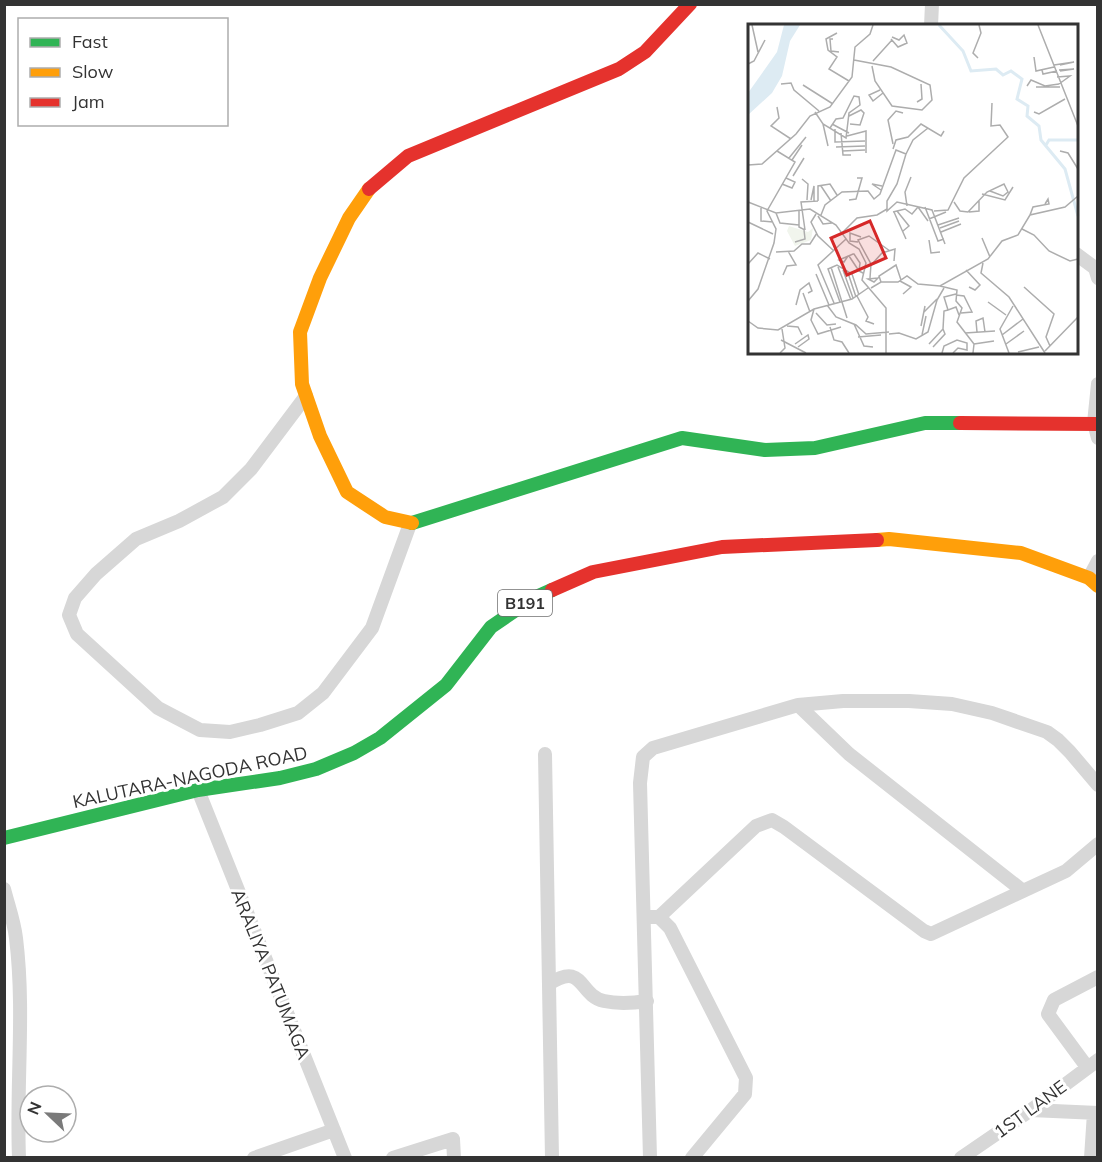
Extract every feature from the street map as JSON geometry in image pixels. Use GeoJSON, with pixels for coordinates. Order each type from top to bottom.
{"type":"FeatureCollection","features":[{"type":"Feature","properties":{"kind":"street"},"geometry":{"type":"LineString","coordinates":[[690,4],[645,52],[619,69],[408,156],[371,186],[349,218],[320,278],[300,332],[303,384],[306,396],[320,436],[347,492],[384,517],[410,524],[682,438],[765,450],[814,448],[925,423],[1096,424]]}},
{"type":"Feature","properties":{"kind":"street"},"geometry":{"type":"LineString","coordinates":[[932,4],[932,24]]}},
{"type":"Feature","properties":{"kind":"street"},"geometry":{"type":"LineString","coordinates":[[1078,255],[1095,268],[1098,278]]}},
{"type":"Feature","properties":{"kind":"street"},"geometry":{"type":"LineString","coordinates":[[1098,384],[1096,424],[1098,438]]}},
{"type":"Feature","properties":{"kind":"street"},"geometry":{"type":"LineString","coordinates":[[306,396],[251,469],[223,497],[179,521],[136,539],[96,574],[75,598],[69,615],[77,634],[158,708],[200,730],[231,732],[298,713],[323,693],[372,628],[410,524]]}},
{"type":"Feature","properties":{"kind":"street","name":"KALUTARA-NAGODA ROAD"},"geometry":{"type":"LineString","coordinates":[[6,835],[198,790],[280,778],[316,769],[354,753],[380,738],[446,685],[491,627],[532,599],[593,572],[723,547],[889,539],[1021,553],[1093,582]]}},
{"type":"Feature","properties":{"kind":"street"},"geometry":{"type":"LineString","coordinates":[[1093,582],[1098,561]]}},
{"type":"Feature","properties":{"kind":"street"},"geometry":{"type":"LineString","coordinates":[[650,1158],[640,783],[643,757],[653,748],[798,705],[843,701],[909,701],[951,704],[992,713],[1047,732],[1058,740],[1098,785]]}},
{"type":"Feature","properties":{"kind":"street"},"geometry":{"type":"LineString","coordinates":[[798,705],[849,754],[1023,891]]}},
{"type":"Feature","properties":{"kind":"street"},"geometry":{"type":"LineString","coordinates":[[545,754],[552,1158]]}},
{"type":"Feature","properties":{"kind":"street","name":"ARALIYA PATUMAGA"},"geometry":{"type":"LineString","coordinates":[[198,790],[345,1158]]}},
{"type":"Feature","properties":{"kind":"street"},"geometry":{"type":"LineString","coordinates":[[644,917],[659,917],[756,826],[772,820],[784,826],[931,934],[1066,871],[1098,844]]}},
{"type":"Feature","properties":{"kind":"street"},"geometry":{"type":"LineString","coordinates":[[4,889],[16,936],[20,1001],[17,1108],[19,1158]]}},
{"type":"Feature","properties":{"kind":"street"},"geometry":{"type":"LineString","coordinates":[[659,917],[670,928],[746,1078],[745,1094],[692,1158]]}},
{"type":"Feature","properties":{"kind":"street"},"geometry":{"type":"LineString","coordinates":[[549,984],[561,976],[573,977],[592,995],[604,1001],[634,1003],[647,1001]]}},
{"type":"Feature","properties":{"kind":"street"},"geometry":{"type":"LineString","coordinates":[[1092,1063],[1048,1014],[1054,1000],[1098,978]]}},
{"type":"Feature","properties":{"kind":"street","name":"1ST LANE"},"geometry":{"type":"LineString","coordinates":[[961,1158],[1092,1063]]}},
{"type":"Feature","properties":{"kind":"street"},"geometry":{"type":"LineString","coordinates":[[1030,1110],[1096,1113],[1091,1158]]}},
{"type":"Feature","properties":{"kind":"street"},"geometry":{"type":"LineString","coordinates":[[254,1158],[334,1130]]}},
{"type":"Feature","properties":{"kind":"street"},"geometry":{"type":"LineString","coordinates":[[393,1158],[453,1139],[454,1158]]}},
{"type":"Feature","properties":{"kind":"traffic: fast"},"geometry":{"type":"LineString","coordinates":[[412,523],[682,438],[765,450],[815,448],[925,423],[960,423]]}},
{"type":"Feature","properties":{"kind":"traffic: fast"},"geometry":{"type":"LineString","coordinates":[[4,838],[198,790],[280,778],[316,769],[354,753],[380,738],[446,685],[491,627],[532,599],[552,590]]}},
{"type":"Feature","properties":{"kind":"traffic: slow"},"geometry":{"type":"LineString","coordinates":[[369,189],[349,218],[320,278],[300,332],[302,384],[320,436],[347,492],[385,517],[412,523]]}},
{"type":"Feature","properties":{"kind":"traffic: slow"},"geometry":{"type":"LineString","coordinates":[[877,540],[889,539],[1021,553],[1089,578],[1098,586]]}},
{"type":"Feature","properties":{"kind":"traffic: jam"},"geometry":{"type":"LineString","coordinates":[[369,189],[408,156],[619,69],[645,52],[690,4]]}},
{"type":"Feature","properties":{"kind":"traffic: jam"},"geometry":{"type":"LineString","coordinates":[[960,423],[1098,424]]}},
{"type":"Feature","properties":{"kind":"traffic: jam"},"geometry":{"type":"LineString","coordinates":[[552,590],[593,572],[722,547],[877,540]]}}]}
